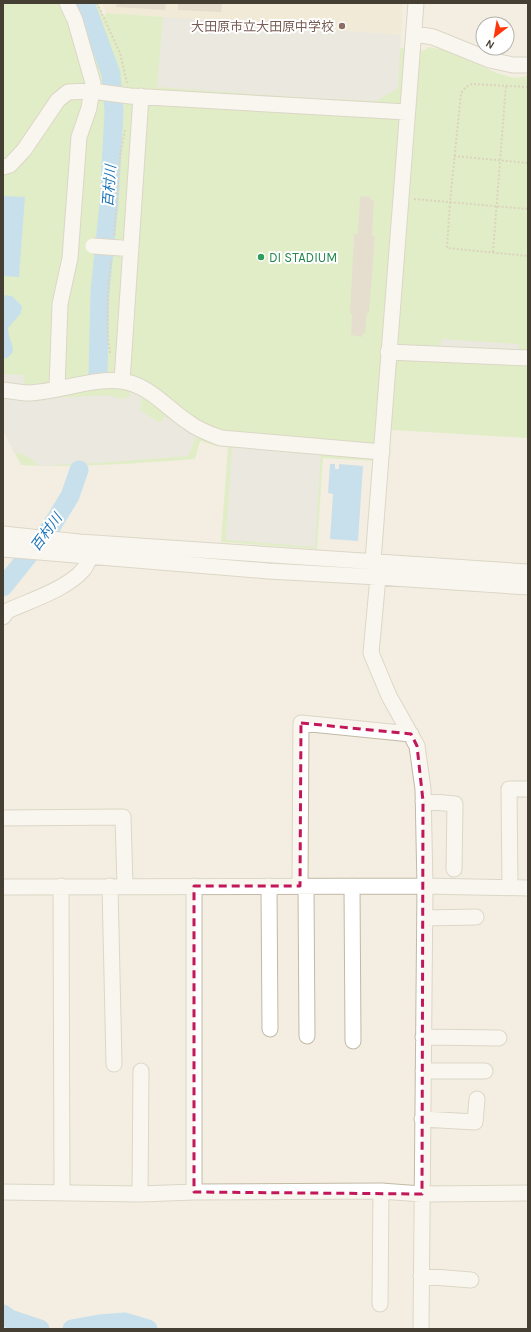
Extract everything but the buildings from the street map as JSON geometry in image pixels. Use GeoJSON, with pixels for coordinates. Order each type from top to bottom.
{"type":"FeatureCollection","features":[{"type":"Feature","properties":{"kind":"street"},"geometry":{"type":"LineString","coordinates":[[57,388],[60,304],[70,258],[79,137],[89,108],[93,83],[75,20],[67,3]]}},
{"type":"Feature","properties":{"kind":"street"},"geometry":{"type":"LineString","coordinates":[[416,3],[415,34],[407,112],[373,561],[378,576],[371,653],[389,696],[417,746],[423,801],[425,886],[421,1329]]}},
{"type":"Feature","properties":{"kind":"street"},"geometry":{"type":"LineString","coordinates":[[415,34],[433,37],[490,60],[513,65],[528,65]]}},
{"type":"Feature","properties":{"kind":"street"},"geometry":{"type":"LineString","coordinates":[[3,167],[10,165],[24,150],[58,100],[68,92],[92,91],[135,96],[407,112]]}},
{"type":"Feature","properties":{"kind":"street"},"geometry":{"type":"LineString","coordinates":[[122,381],[126,249],[135,96]]}},
{"type":"Feature","properties":{"kind":"street"},"geometry":{"type":"LineString","coordinates":[[71,244],[126,249]]}},
{"type":"Feature","properties":{"kind":"street"},"geometry":{"type":"LineString","coordinates":[[388,352],[528,358]]}},
{"type":"Feature","properties":{"kind":"street"},"geometry":{"type":"LineString","coordinates":[[3,390],[30,393],[84,384],[122,381],[140,387],[155,396],[189,423],[207,433],[221,438],[382,452]]}},
{"type":"Feature","properties":{"kind":"street"},"geometry":{"type":"LineString","coordinates":[[3,534],[56,540],[528,572]]}},
{"type":"Feature","properties":{"kind":"street"},"geometry":{"type":"LineString","coordinates":[[3,549],[268,571],[378,576],[528,587]]}},
{"type":"Feature","properties":{"kind":"street"},"geometry":{"type":"LineString","coordinates":[[3,616],[7,611],[55,590],[71,580],[83,570],[90,557]]}},
{"type":"Feature","properties":{"kind":"street"},"geometry":{"type":"LineString","coordinates":[[307,1036],[301,723],[410,734]]}},
{"type":"Feature","properties":{"kind":"street"},"geometry":{"type":"LineString","coordinates":[[510,887],[509,789],[528,789]]}},
{"type":"Feature","properties":{"kind":"street"},"geometry":{"type":"LineString","coordinates":[[423,801],[455,804],[454,869]]}},
{"type":"Feature","properties":{"kind":"street"},"geometry":{"type":"LineString","coordinates":[[3,818],[123,817],[125,886]]}},
{"type":"Feature","properties":{"kind":"street"},"geometry":{"type":"LineString","coordinates":[[61,886],[62,1192]]}},
{"type":"Feature","properties":{"kind":"street"},"geometry":{"type":"LineString","coordinates":[[110,886],[114,1064]]}},
{"type":"Feature","properties":{"kind":"street"},"geometry":{"type":"LineString","coordinates":[[194,886],[194,1192]]}},
{"type":"Feature","properties":{"kind":"street"},"geometry":{"type":"LineString","coordinates":[[269,886],[270,1029]]}},
{"type":"Feature","properties":{"kind":"street"},"geometry":{"type":"LineString","coordinates":[[352,886],[354,1041]]}},
{"type":"Feature","properties":{"kind":"street"},"geometry":{"type":"LineString","coordinates":[[3,887],[425,886],[528,888]]}},
{"type":"Feature","properties":{"kind":"street"},"geometry":{"type":"LineString","coordinates":[[424,918],[476,917]]}},
{"type":"Feature","properties":{"kind":"street"},"geometry":{"type":"LineString","coordinates":[[423,1037],[499,1038]]}},
{"type":"Feature","properties":{"kind":"street"},"geometry":{"type":"LineString","coordinates":[[140,1194],[141,1071]]}},
{"type":"Feature","properties":{"kind":"street"},"geometry":{"type":"LineString","coordinates":[[423,1071],[485,1071]]}},
{"type":"Feature","properties":{"kind":"street"},"geometry":{"type":"LineString","coordinates":[[422,1119],[476,1122],[477,1100]]}},
{"type":"Feature","properties":{"kind":"street"},"geometry":{"type":"LineString","coordinates":[[380,1304],[381,1191]]}},
{"type":"Feature","properties":{"kind":"street"},"geometry":{"type":"LineString","coordinates":[[3,1192],[140,1194],[194,1192],[381,1191],[422,1194],[528,1193]]}},
{"type":"Feature","properties":{"kind":"street"},"geometry":{"type":"LineString","coordinates":[[421,1276],[471,1280]]}},
{"type":"Feature","properties":{"kind":"path"},"geometry":{"type":"LineString","coordinates":[[97,3],[120,53],[135,96]]}},
{"type":"Feature","properties":{"kind":"path"},"geometry":{"type":"LineString","coordinates":[[528,87],[472,84],[466,87],[461,93],[454,156],[447,248],[528,256]]}},
{"type":"Feature","properties":{"kind":"path"},"geometry":{"type":"LineString","coordinates":[[493,252],[506,85]]}},
{"type":"Feature","properties":{"kind":"path"},"geometry":{"type":"LineString","coordinates":[[454,156],[528,163]]}},
{"type":"Feature","properties":{"kind":"path"},"geometry":{"type":"LineString","coordinates":[[401,197],[528,209]]}},
{"type":"Feature","properties":{"kind":"highlighted area"},"geometry":{"type":"Polygon","coordinates":[[[301,723],[411,734],[417,746],[423,801],[422,1194],[194,1192],[194,886],[300,886],[301,723]]]}},
{"type":"Feature","properties":{"kind":"shaded area","name":"大田原市立大田原中学校"},"geometry":{"type":"Polygon","coordinates":[[[102,3],[403,3],[401,35],[106,13],[102,3]]]}},
{"type":"Feature","properties":{"kind":"shaded area"},"geometry":{"type":"Polygon","coordinates":[[[163,17],[401,35],[398,88],[376,101],[309,98],[157,87],[163,17]]]}},
{"type":"Feature","properties":{"kind":"shaded area"},"geometry":{"type":"Polygon","coordinates":[[[441,339],[519,344],[519,355],[441,350],[441,339]]]}},
{"type":"Feature","properties":{"kind":"shaded area"},"geometry":{"type":"Polygon","coordinates":[[[3,374],[24,375],[24,386],[3,384],[3,374]]]}},
{"type":"Feature","properties":{"kind":"shaded area"},"geometry":{"type":"Polygon","coordinates":[[[131,392],[142,398],[140,410],[158,422],[162,421],[165,416],[196,437],[188,456],[39,466],[30,458],[14,452],[3,430],[3,399],[17,400],[107,395],[123,399],[129,396],[131,392]]]}},
{"type":"Feature","properties":{"kind":"shaded area"},"geometry":{"type":"Polygon","coordinates":[[[232,446],[321,452],[315,547],[226,540],[232,446]]]}},
{"type":"Feature","properties":{"kind":"green space"},"geometry":{"type":"Polygon","coordinates":[[[3,3],[97,3],[104,17],[106,13],[163,17],[423,51],[429,47],[444,50],[497,73],[514,78],[528,76],[528,438],[376,429],[375,461],[323,458],[317,549],[221,542],[228,447],[200,441],[195,459],[86,465],[21,465],[3,430],[3,3]]]}},
{"type":"Feature","properties":{"kind":"water"},"geometry":{"type":"Polygon","coordinates":[[[3,196],[25,197],[19,277],[3,276],[3,196]]]}},
{"type":"Feature","properties":{"kind":"water"},"geometry":{"type":"Polygon","coordinates":[[[3,295],[12,296],[22,306],[21,313],[8,328],[13,346],[12,354],[3,359],[3,295]]]}},
{"type":"Feature","properties":{"kind":"water"},"geometry":{"type":"Polygon","coordinates":[[[330,464],[335,464],[335,469],[339,469],[339,464],[363,466],[358,541],[330,539],[333,494],[328,493],[330,464]]]}},
{"type":"Feature","properties":{"kind":"waterway","name":"百村川"},"geometry":{"type":"LineString","coordinates":[[85,3],[111,74],[114,111],[109,204],[100,291],[98,374]]}},
{"type":"Feature","properties":{"kind":"waterway","name":"百村川"},"geometry":{"type":"LineString","coordinates":[[3,587],[51,527],[70,496],[79,470]]}},
{"type":"Feature","properties":{"kind":"waterway","name":"百村川"},"geometry":{"type":"LineString","coordinates":[[3,1314],[10,1319],[40,1329]]}},
{"type":"Feature","properties":{"kind":"waterway","name":"百村川"},"geometry":{"type":"LineString","coordinates":[[72,1329],[99,1324],[125,1322],[148,1329]]}},
{"type":"Feature","properties":{"kind":"place","name":"大田原市立大田原中学校"},"geometry":{"type":"Point","coordinates":[342,26]}},
{"type":"Feature","properties":{"kind":"place","name":"DI STADIUM"},"geometry":{"type":"Point","coordinates":[261,257]}}]}
